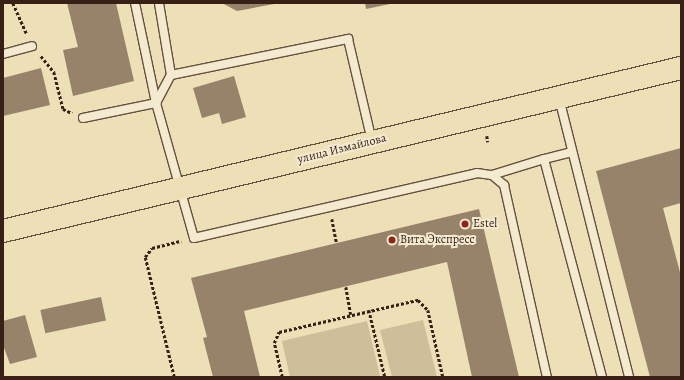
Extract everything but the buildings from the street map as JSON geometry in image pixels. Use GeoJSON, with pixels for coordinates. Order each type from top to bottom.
{"type":"FeatureCollection","features":[{"type":"Feature","properties":{"kind":"main road","name":"улица Измайлова"},"geometry":{"type":"LineString","coordinates":[[3,231],[559,96],[681,68]]}},
{"type":"Feature","properties":{"kind":"lane"},"geometry":{"type":"LineString","coordinates":[[135,3],[156,103],[194,238],[477,173],[492,175],[572,152]]}},
{"type":"Feature","properties":{"kind":"lane"},"geometry":{"type":"LineString","coordinates":[[156,103],[171,75],[159,3]]}},
{"type":"Feature","properties":{"kind":"lane"},"geometry":{"type":"LineString","coordinates":[[171,75],[348,39],[372,141]]}},
{"type":"Feature","properties":{"kind":"lane"},"geometry":{"type":"LineString","coordinates":[[3,54],[32,46]]}},
{"type":"Feature","properties":{"kind":"lane"},"geometry":{"type":"LineString","coordinates":[[559,96],[629,377]]}},
{"type":"Feature","properties":{"kind":"lane"},"geometry":{"type":"LineString","coordinates":[[83,118],[156,103]]}},
{"type":"Feature","properties":{"kind":"lane"},"geometry":{"type":"LineString","coordinates":[[544,159],[602,377]]}},
{"type":"Feature","properties":{"kind":"lane"},"geometry":{"type":"LineString","coordinates":[[492,175],[504,185],[547,377]]}},
{"type":"Feature","properties":{"kind":"path"},"geometry":{"type":"LineString","coordinates":[[13,3],[32,46],[54,72],[63,109],[83,118]]}},
{"type":"Feature","properties":{"kind":"path"},"geometry":{"type":"LineString","coordinates":[[329,207],[337,244]]}},
{"type":"Feature","properties":{"kind":"path"},"geometry":{"type":"LineString","coordinates":[[174,377],[145,257],[152,248],[194,238]]}},
{"type":"Feature","properties":{"kind":"path"},"geometry":{"type":"LineString","coordinates":[[346,286],[351,315]]}},
{"type":"Feature","properties":{"kind":"path"},"geometry":{"type":"LineString","coordinates":[[282,377],[274,343],[279,332],[369,310],[418,300],[424,302],[443,377]]}},
{"type":"Feature","properties":{"kind":"path"},"geometry":{"type":"LineString","coordinates":[[369,310],[385,377]]}},
{"type":"Feature","properties":{"kind":"shaded area"},"geometry":{"type":"Polygon","coordinates":[[[423,320],[437,377],[392,377],[380,330],[423,320]]]}},
{"type":"Feature","properties":{"kind":"shaded area"},"geometry":{"type":"Polygon","coordinates":[[[367,321],[380,376],[290,377],[282,341],[367,321]]]}},
{"type":"Feature","properties":{"kind":"place","name":"Estel"},"geometry":{"type":"Point","coordinates":[465,224]}},
{"type":"Feature","properties":{"kind":"place","name":"Вита Экспресс"},"geometry":{"type":"Point","coordinates":[392,240]}}]}
